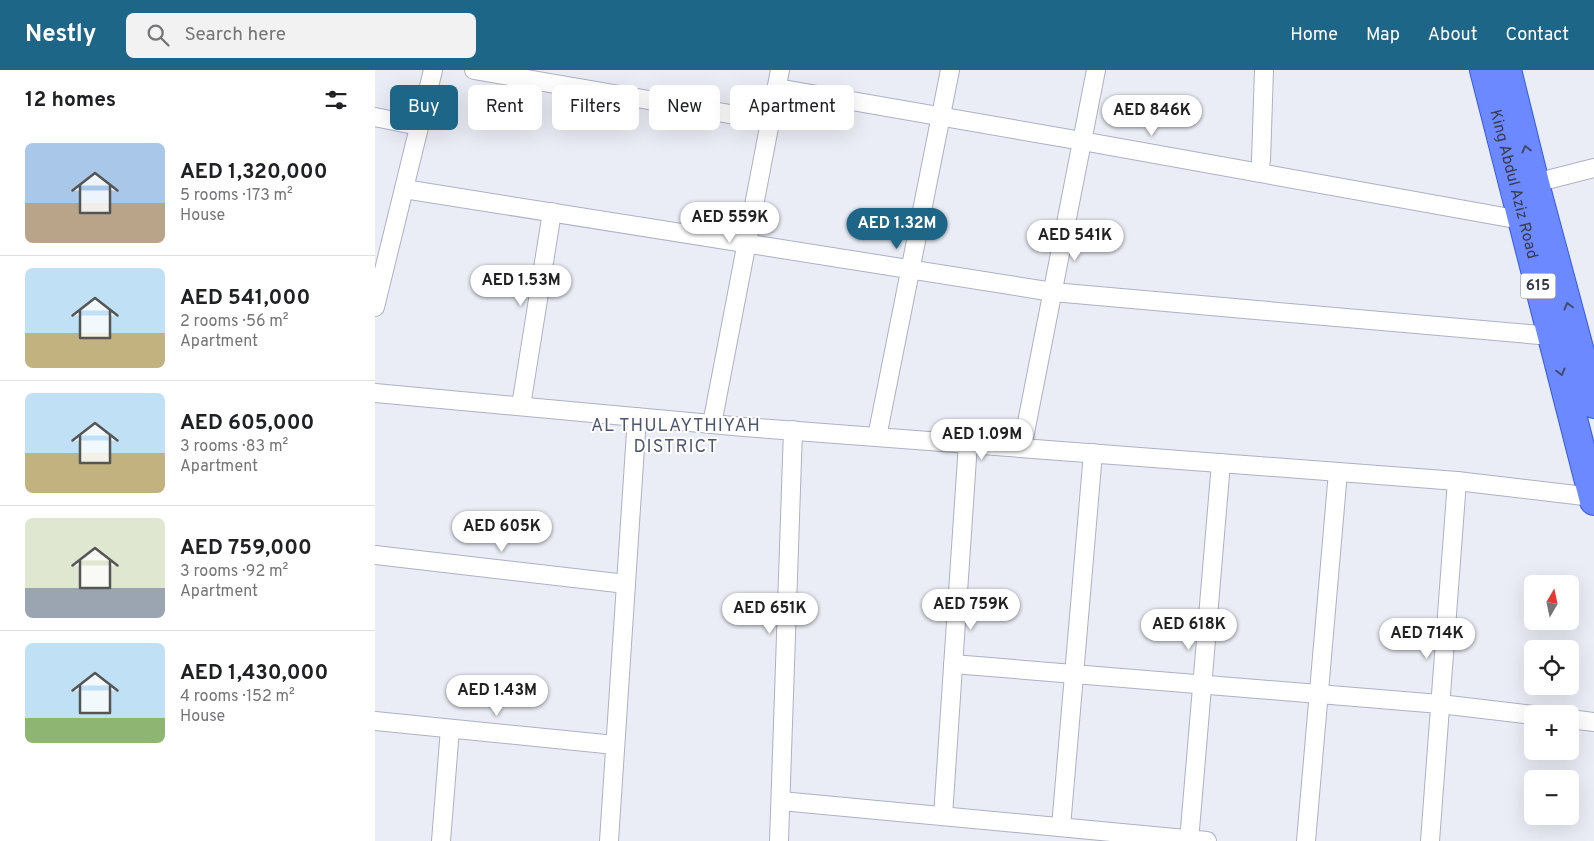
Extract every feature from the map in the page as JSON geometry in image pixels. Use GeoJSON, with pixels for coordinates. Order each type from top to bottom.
{"type":"FeatureCollection","features":[{"type":"Feature","properties":{"kind":"highway","name":"King Abdul Aziz Road"},"geometry":{"type":"LineString","coordinates":[[1484,70],[1593,499]]}},
{"type":"Feature","properties":{"kind":"highway","name":"King Abdul Aziz Road"},"geometry":{"type":"LineString","coordinates":[[1507,70],[1594,404]]}},
{"type":"Feature","properties":{"kind":"street"},"geometry":{"type":"LineString","coordinates":[[429,85],[433,70]]}},
{"type":"Feature","properties":{"kind":"street"},"geometry":{"type":"LineString","coordinates":[[474,70],[730,114]]}},
{"type":"Feature","properties":{"kind":"street"},"geometry":{"type":"LineString","coordinates":[[778,85],[780,70]]}},
{"type":"Feature","properties":{"kind":"street"},"geometry":{"type":"LineString","coordinates":[[877,437],[950,70]]}},
{"type":"Feature","properties":{"kind":"street"},"geometry":{"type":"LineString","coordinates":[[1022,448],[1096,70]]}},
{"type":"Feature","properties":{"kind":"street"},"geometry":{"type":"LineString","coordinates":[[1261,161],[1263,70]]}},
{"type":"Feature","properties":{"kind":"street"},"geometry":{"type":"LineString","coordinates":[[854,102],[1521,220]]}},
{"type":"Feature","properties":{"kind":"street"},"geometry":{"type":"LineString","coordinates":[[375,117],[390,120]]}},
{"type":"Feature","properties":{"kind":"street"},"geometry":{"type":"LineString","coordinates":[[375,307],[380,263],[404,189],[418,130]]}},
{"type":"Feature","properties":{"kind":"street"},"geometry":{"type":"LineString","coordinates":[[712,424],[769,130]]}},
{"type":"Feature","properties":{"kind":"street"},"geometry":{"type":"LineString","coordinates":[[1535,183],[1594,168]]}},
{"type":"Feature","properties":{"kind":"street"},"geometry":{"type":"LineString","coordinates":[[404,189],[1053,292],[1551,336]]}},
{"type":"Feature","properties":{"kind":"street"},"geometry":{"type":"LineString","coordinates":[[521,406],[553,212]]}},
{"type":"Feature","properties":{"kind":"street"},"geometry":{"type":"LineString","coordinates":[[375,393],[712,424],[1457,481],[1593,499]]}},
{"type":"Feature","properties":{"kind":"street"},"geometry":{"type":"LineString","coordinates":[[609,841],[637,417]]}},
{"type":"Feature","properties":{"kind":"street"},"geometry":{"type":"LineString","coordinates":[[779,841],[793,430]]}},
{"type":"Feature","properties":{"kind":"street"},"geometry":{"type":"LineString","coordinates":[[943,816],[968,444]]}},
{"type":"Feature","properties":{"kind":"street"},"geometry":{"type":"LineString","coordinates":[[1061,828],[1093,453]]}},
{"type":"Feature","properties":{"kind":"street"},"geometry":{"type":"LineString","coordinates":[[1189,840],[1221,463]]}},
{"type":"Feature","properties":{"kind":"street"},"geometry":{"type":"LineString","coordinates":[[1306,841],[1338,472]]}},
{"type":"Feature","properties":{"kind":"street"},"geometry":{"type":"LineString","coordinates":[[1430,841],[1457,481]]}},
{"type":"Feature","properties":{"kind":"street"},"geometry":{"type":"LineString","coordinates":[[375,555],[626,584]]}},
{"type":"Feature","properties":{"kind":"street"},"geometry":{"type":"LineString","coordinates":[[953,664],[1440,704],[1524,714]]}},
{"type":"Feature","properties":{"kind":"street"},"geometry":{"type":"LineString","coordinates":[[1579,720],[1594,722]]}},
{"type":"Feature","properties":{"kind":"street"},"geometry":{"type":"LineString","coordinates":[[375,721],[615,745]]}},
{"type":"Feature","properties":{"kind":"street"},"geometry":{"type":"LineString","coordinates":[[441,841],[450,729]]}},
{"type":"Feature","properties":{"kind":"street"},"geometry":{"type":"LineString","coordinates":[[781,801],[1207,841]]}},
{"type":"Feature","properties":{"kind":"district","name":"AL THULAYTHIYAH DISTRICT"},"geometry":{"type":"Point","coordinates":[676,436]}}]}
